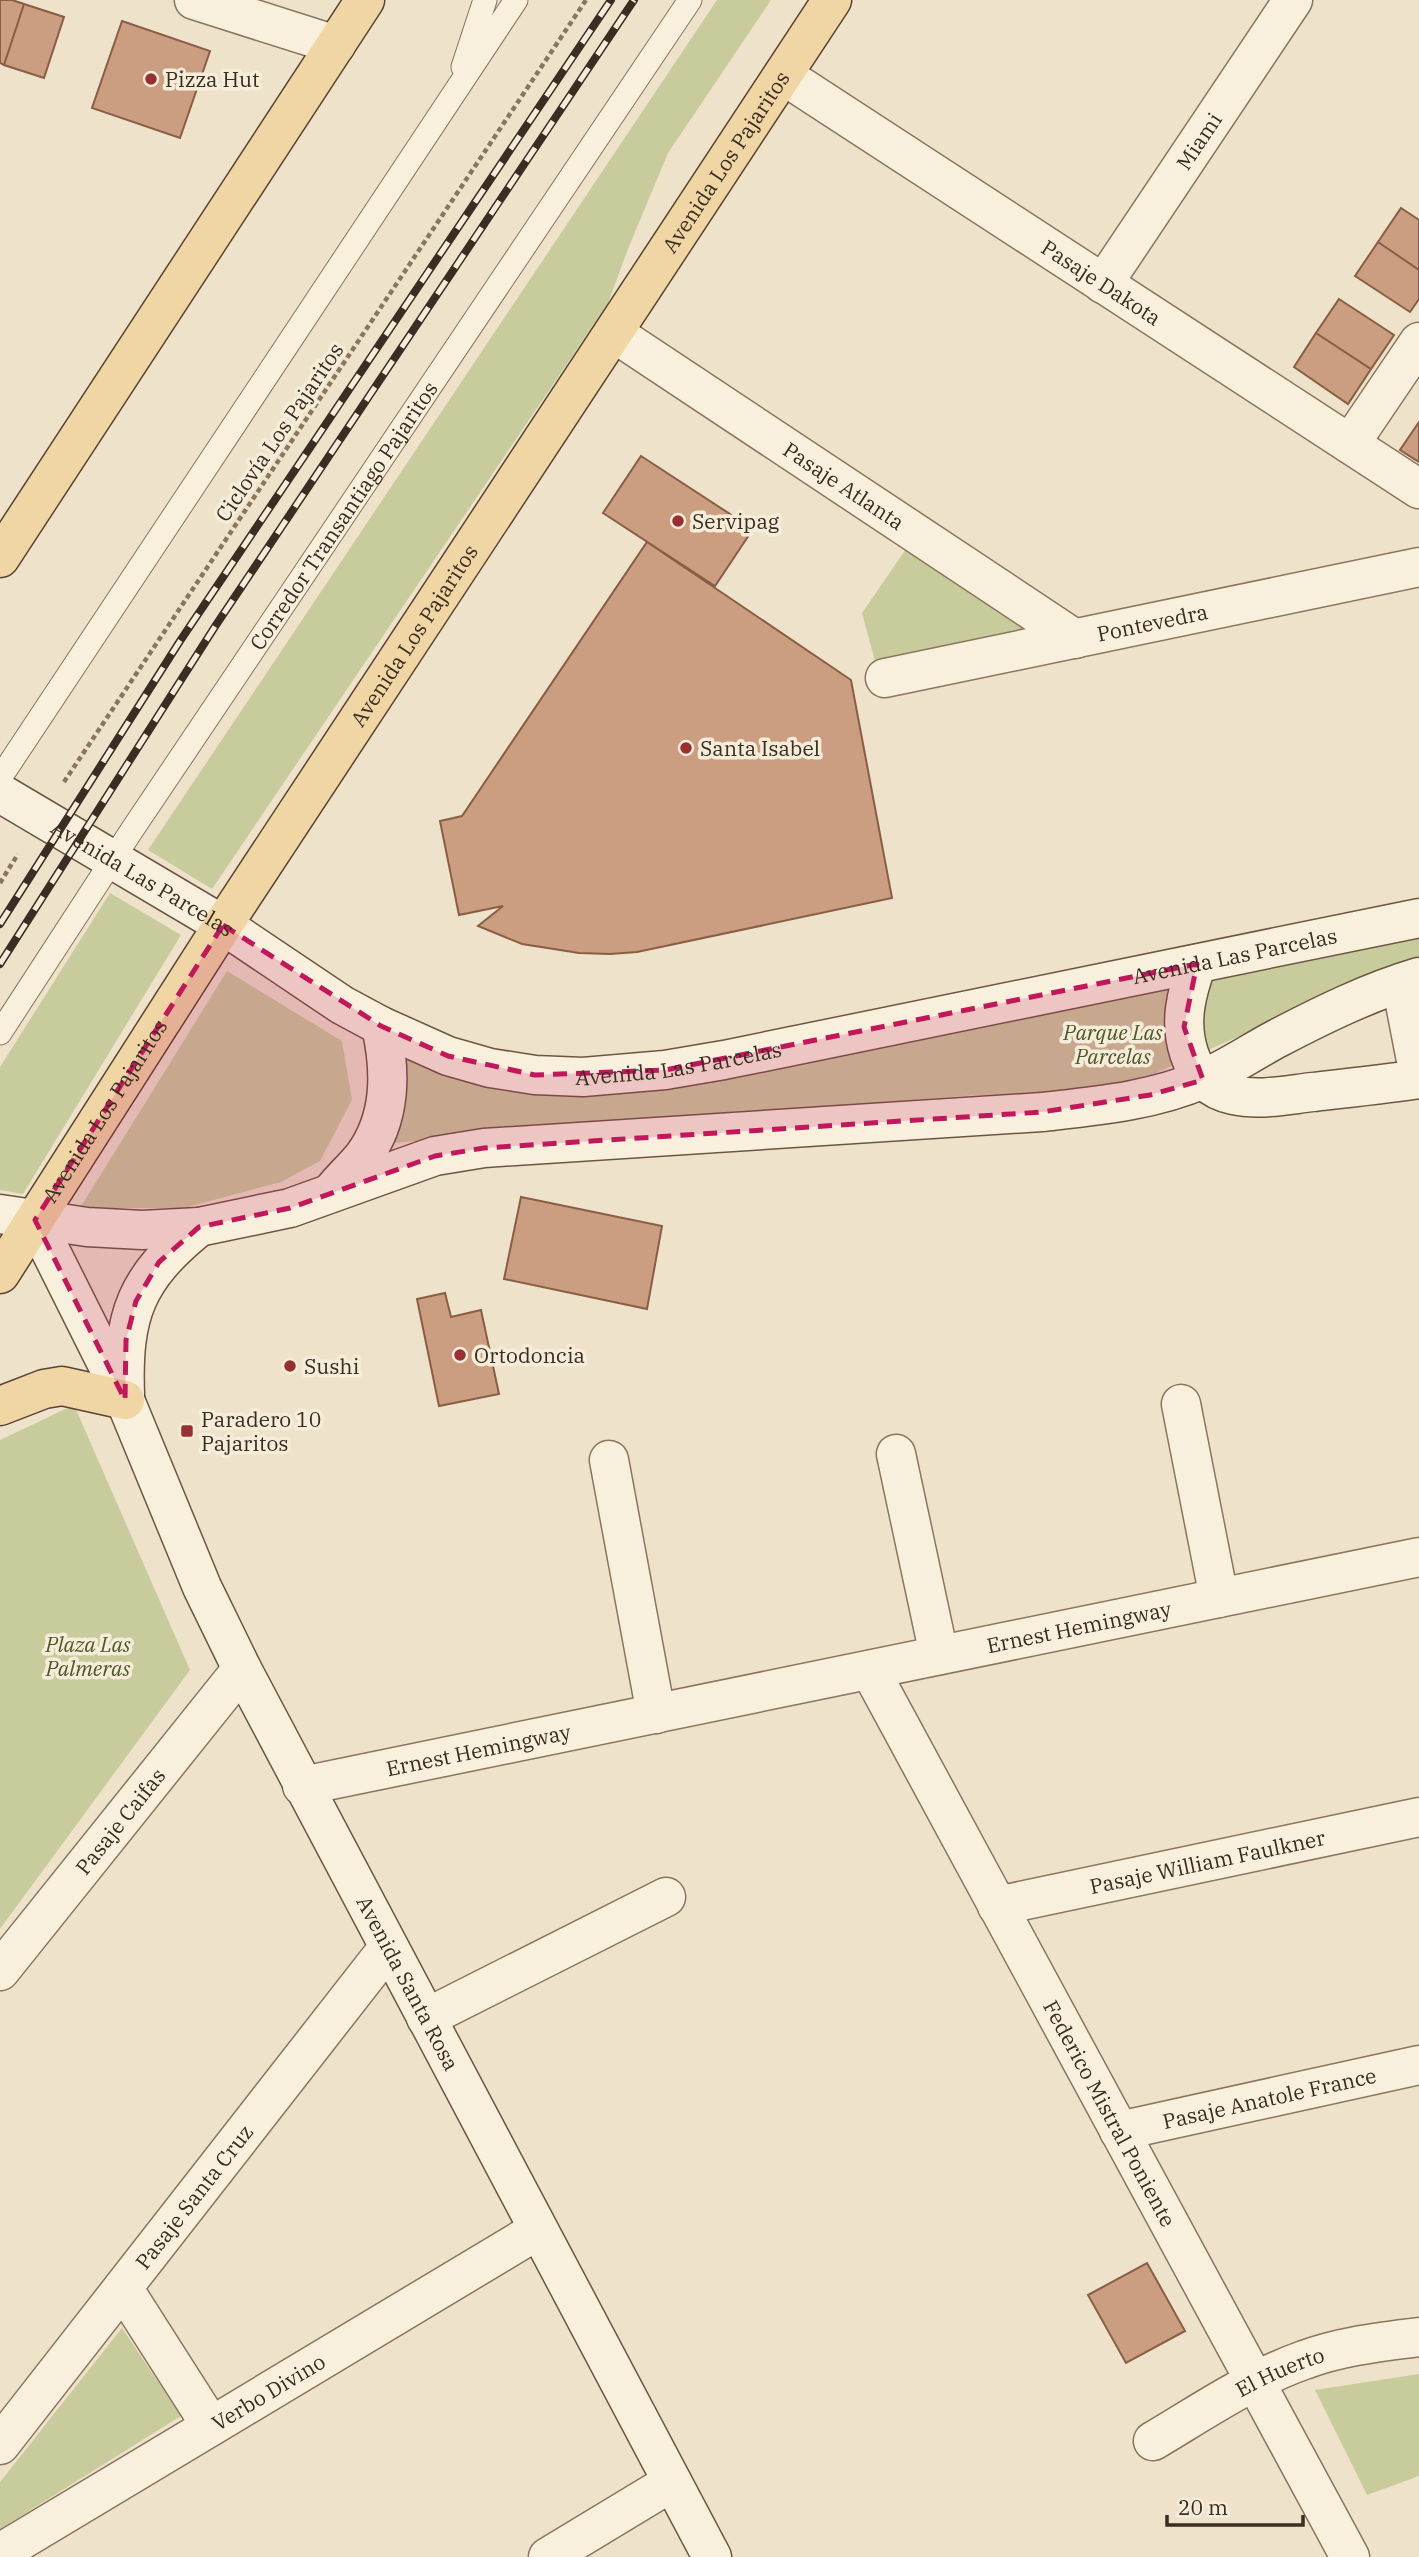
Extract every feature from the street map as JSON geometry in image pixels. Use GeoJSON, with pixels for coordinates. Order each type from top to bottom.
{"type":"FeatureCollection","features":[{"type":"Feature","properties":{"kind":"main road"},"geometry":{"type":"LineString","coordinates":[[0,558],[365,0]]}},
{"type":"Feature","properties":{"kind":"main road","name":"Avenida Los Pajaritos"},"geometry":{"type":"LineString","coordinates":[[0,1273],[18,1217],[223,925],[832,0]]}},
{"type":"Feature","properties":{"kind":"main road"},"geometry":{"type":"LineString","coordinates":[[0,1406],[34,1392],[62,1386],[125,1400]]}},
{"type":"Feature","properties":{"kind":"street"},"geometry":{"type":"LineString","coordinates":[[194,0],[336,45]]}},
{"type":"Feature","properties":{"kind":"street","name":"Miami"},"geometry":{"type":"LineString","coordinates":[[1103,284],[1293,0]]}},
{"type":"Feature","properties":{"kind":"street","name":"Pasaje Dakota"},"geometry":{"type":"LineString","coordinates":[[783,75],[1419,489]]}},
{"type":"Feature","properties":{"kind":"street","name":"Pasaje Atlanta"},"geometry":{"type":"LineString","coordinates":[[614,333],[1075,639]]}},
{"type":"Feature","properties":{"kind":"street"},"geometry":{"type":"LineString","coordinates":[[1350,444],[1419,342]]}},
{"type":"Feature","properties":{"kind":"street","name":"Pontevedra"},"geometry":{"type":"LineString","coordinates":[[885,678],[1419,568]]}},
{"type":"Feature","properties":{"kind":"street","name":"Avenida Las Parcelas"},"geometry":{"type":"LineString","coordinates":[[0,793],[223,925],[342,1005],[381,1026],[448,1056],[490,1068],[535,1075],[622,1075],[737,1057],[1419,918]]}},
{"type":"Feature","properties":{"kind":"street"},"geometry":{"type":"LineString","coordinates":[[18,1217],[87,1227],[142,1230],[199,1227],[290,1208],[435,1156],[484,1148],[1042,1112],[1103,1105],[1203,1080],[1361,996],[1410,980],[1419,1078],[1261,1098],[1232,1095],[1217,1089],[1203,1080],[1191,1057],[1184,1027],[1186,996],[1197,964]]}},
{"type":"Feature","properties":{"kind":"street"},"geometry":{"type":"LineString","coordinates":[[330,1193],[363,1156],[377,1133],[383,1112],[388,1072],[381,1026]]}},
{"type":"Feature","properties":{"kind":"street","name":"Avenida Santa Rosa"},"geometry":{"type":"LineString","coordinates":[[18,1217],[125,1400],[201,1587],[242,1670],[712,2557]]}},
{"type":"Feature","properties":{"kind":"street","name":"Avenida Santa Rosa"},"geometry":{"type":"LineString","coordinates":[[125,1400],[126,1340],[136,1301],[159,1262],[199,1227]]}},
{"type":"Feature","properties":{"kind":"street"},"geometry":{"type":"LineString","coordinates":[[1181,1404],[1219,1598]]}},
{"type":"Feature","properties":{"kind":"street"},"geometry":{"type":"LineString","coordinates":[[896,1454],[939,1655]]}},
{"type":"Feature","properties":{"kind":"street"},"geometry":{"type":"LineString","coordinates":[[609,1460],[656,1714]]}},
{"type":"Feature","properties":{"kind":"street","name":"Ernest Hemingway"},"geometry":{"type":"LineString","coordinates":[[302,1786],[1419,1557]]}},
{"type":"Feature","properties":{"kind":"street","name":"Pasaje Caifas"},"geometry":{"type":"LineString","coordinates":[[0,1971],[242,1670]]}},
{"type":"Feature","properties":{"kind":"street","name":"Federico Mistral Poniente"},"geometry":{"type":"LineString","coordinates":[[870,1670],[1350,2557]]}},
{"type":"Feature","properties":{"kind":"street","name":"Pasaje William Faulkner"},"geometry":{"type":"LineString","coordinates":[[997,1906],[1419,1817]]}},
{"type":"Feature","properties":{"kind":"street"},"geometry":{"type":"LineString","coordinates":[[426,2018],[666,1897]]}},
{"type":"Feature","properties":{"kind":"street","name":"Pasaje Santa Cruz"},"geometry":{"type":"LineString","coordinates":[[0,2445],[388,1948]]}},
{"type":"Feature","properties":{"kind":"street","name":"Pasaje Anatole France"},"geometry":{"type":"LineString","coordinates":[[1119,2131],[1419,2065]]}},
{"type":"Feature","properties":{"kind":"street","name":"Verbo Divino"},"geometry":{"type":"LineString","coordinates":[[0,2553],[538,2230]]}},
{"type":"Feature","properties":{"kind":"street"},"geometry":{"type":"LineString","coordinates":[[123,2288],[211,2426]]}},
{"type":"Feature","properties":{"kind":"street","name":"El Huerto"},"geometry":{"type":"LineString","coordinates":[[1153,2441],[1255,2381],[1305,2359],[1360,2344],[1419,2337]]}},
{"type":"Feature","properties":{"kind":"street"},"geometry":{"type":"LineString","coordinates":[[548,2557],[672,2482]]}},
{"type":"Feature","properties":{"kind":"lane"},"geometry":{"type":"LineString","coordinates":[[452,99],[485,0]]}},
{"type":"Feature","properties":{"kind":"lane"},"geometry":{"type":"LineString","coordinates":[[0,778],[516,0]]}},
{"type":"Feature","properties":{"kind":"lane","name":"Corredor Transantiago Pajaritos"},"geometry":{"type":"LineString","coordinates":[[0,1033],[113,860],[690,0]]}},
{"type":"Feature","properties":{"kind":"path","name":"Ciclovía Los Pajaritos"},"geometry":{"type":"LineString","coordinates":[[0,883],[586,0]]}},
{"type":"Feature","properties":{"kind":"highlighted area"},"geometry":{"type":"Polygon","coordinates":[[[223,925],[381,1026],[448,1056],[535,1075],[665,1070],[1197,964],[1184,1027],[1203,1080],[1150,1095],[1042,1112],[484,1148],[435,1156],[290,1208],[199,1227],[159,1262],[136,1301],[126,1340],[125,1400],[35,1220],[223,925]]]}},
{"type":"Feature","properties":{"kind":"green space"},"geometry":{"type":"Polygon","coordinates":[[[717,0],[771,0],[668,153],[608,303],[212,889],[148,850],[717,0]]]}},
{"type":"Feature","properties":{"kind":"green space"},"geometry":{"type":"Polygon","coordinates":[[[908,546],[1041,630],[875,661],[862,613],[908,546]]]}},
{"type":"Feature","properties":{"kind":"green space"},"geometry":{"type":"Polygon","coordinates":[[[110,893],[181,935],[23,1194],[0,1190],[0,1067],[110,893]]]}},
{"type":"Feature","properties":{"kind":"green space","name":"Parque Las Parcelas"},"geometry":{"type":"Polygon","coordinates":[[[1419,931],[1419,966],[1348,988],[1122,1088],[963,1096],[393,1143],[404,1055],[552,1093],[647,1092],[1146,993],[1419,931]]]}},
{"type":"Feature","properties":{"kind":"green space"},"geometry":{"type":"Polygon","coordinates":[[[227,971],[342,1041],[352,1100],[320,1161],[281,1182],[184,1208],[80,1208],[227,971]]]}},
{"type":"Feature","properties":{"kind":"green space","name":"Plaza Las Palmeras"},"geometry":{"type":"Polygon","coordinates":[[[74,1405],[190,1670],[0,1929],[0,1440],[74,1405]]]}},
{"type":"Feature","properties":{"kind":"green space"},"geometry":{"type":"Polygon","coordinates":[[[122,2328],[181,2416],[0,2529],[0,2482],[122,2328]]]}},
{"type":"Feature","properties":{"kind":"green space"},"geometry":{"type":"Polygon","coordinates":[[[1419,2374],[1419,2476],[1367,2495],[1315,2390],[1419,2374]]]}},
{"type":"Feature","properties":{"kind":"building"},"geometry":{"type":"Polygon","coordinates":[[[0,0],[24,4],[4,65],[0,63],[0,0]]]}},
{"type":"Feature","properties":{"kind":"building"},"geometry":{"type":"Polygon","coordinates":[[[24,4],[64,17],[44,78],[4,65],[24,4]]]}},
{"type":"Feature","properties":{"kind":"building","name":"Pizza Hut"},"geometry":{"type":"Polygon","coordinates":[[[122,21],[210,51],[180,138],[92,108],[122,21]]]}},
{"type":"Feature","properties":{"kind":"building"},"geometry":{"type":"Polygon","coordinates":[[[1401,208],[1419,220],[1419,270],[1378,242],[1401,208]]]}},
{"type":"Feature","properties":{"kind":"building"},"geometry":{"type":"Polygon","coordinates":[[[1378,242],[1419,270],[1419,299],[1410,312],[1355,276],[1378,242]]]}},
{"type":"Feature","properties":{"kind":"building"},"geometry":{"type":"Polygon","coordinates":[[[1339,299],[1394,335],[1371,369],[1316,333],[1339,299]]]}},
{"type":"Feature","properties":{"kind":"building"},"geometry":{"type":"Polygon","coordinates":[[[1316,333],[1371,369],[1348,404],[1294,367],[1316,333]]]}},
{"type":"Feature","properties":{"kind":"building"},"geometry":{"type":"Polygon","coordinates":[[[1419,422],[1419,462],[1400,450],[1419,422]]]}},
{"type":"Feature","properties":{"kind":"building","name":"Servipag"},"geometry":{"type":"Polygon","coordinates":[[[641,456],[753,529],[715,586],[603,513],[641,456]]]}},
{"type":"Feature","properties":{"kind":"building","name":"Santa Isabel"},"geometry":{"type":"Polygon","coordinates":[[[647,542],[851,680],[892,898],[637,952],[610,954],[579,953],[522,944],[478,926],[503,906],[459,915],[440,821],[462,816],[647,542]]]}},
{"type":"Feature","properties":{"kind":"building"},"geometry":{"type":"Polygon","coordinates":[[[521,1197],[662,1226],[647,1309],[504,1279],[521,1197]]]}},
{"type":"Feature","properties":{"kind":"building","name":"Ortodoncia"},"geometry":{"type":"Polygon","coordinates":[[[445,1293],[451,1317],[481,1310],[499,1394],[439,1406],[417,1299],[445,1293]]]}},
{"type":"Feature","properties":{"kind":"building"},"geometry":{"type":"Polygon","coordinates":[[[1147,2263],[1185,2331],[1126,2363],[1088,2295],[1147,2263]]]}},
{"type":"Feature","properties":{"kind":"railway"},"geometry":{"type":"LineString","coordinates":[[0,924],[180,641],[611,0]]}},
{"type":"Feature","properties":{"kind":"railway"},"geometry":{"type":"LineString","coordinates":[[0,964],[216,625],[634,0]]}},
{"type":"Feature","properties":{"kind":"place","name":"Pizza Hut"},"geometry":{"type":"Point","coordinates":[151,79]}},
{"type":"Feature","properties":{"kind":"place","name":"Servipag"},"geometry":{"type":"Point","coordinates":[678,521]}},
{"type":"Feature","properties":{"kind":"place","name":"Santa Isabel"},"geometry":{"type":"Point","coordinates":[686,748]}},
{"type":"Feature","properties":{"kind":"place","name":"Ortodoncia"},"geometry":{"type":"Point","coordinates":[460,1355]}},
{"type":"Feature","properties":{"kind":"place","name":"Sushi"},"geometry":{"type":"Point","coordinates":[290,1366]}},
{"type":"Feature","properties":{"kind":"place","name":"Paradero 10 Pajaritos"},"geometry":{"type":"Point","coordinates":[187,1431]}}]}
